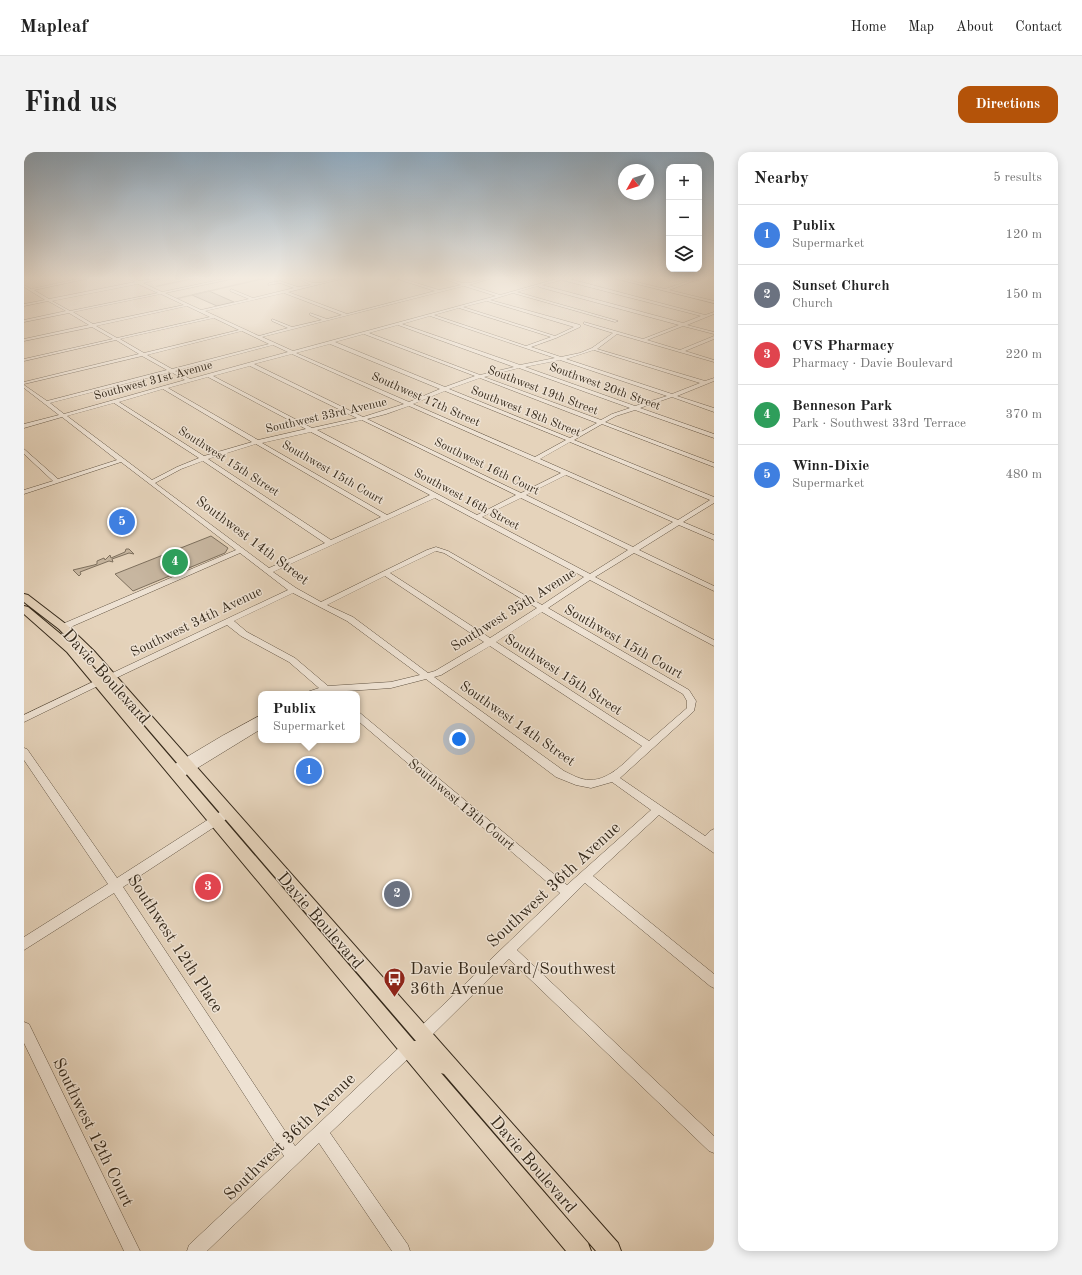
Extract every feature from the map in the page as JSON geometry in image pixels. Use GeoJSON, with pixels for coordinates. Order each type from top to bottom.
{"type":"FeatureCollection","features":[{"type":"Feature","properties":{"kind":"main road","name":"Davie Boulevard"},"geometry":{"type":"LineString","coordinates":[[24,597],[63,627],[105,680],[180,769],[415,1042],[580,1251]]}},
{"type":"Feature","properties":{"kind":"main road","name":"Davie Boulevard"},"geometry":{"type":"LineString","coordinates":[[27,610],[105,680]]}},
{"type":"Feature","properties":{"kind":"main road"},"geometry":{"type":"LineString","coordinates":[[27,610],[52,625],[63,627]]}},
{"type":"Feature","properties":{"kind":"main road","name":"Davie Boulevard"},"geometry":{"type":"LineString","coordinates":[[221,817],[374,1007],[415,1042],[421,1052],[452,1070],[610,1251]]}},
{"type":"Feature","properties":{"kind":"street"},"geometry":{"type":"LineString","coordinates":[[24,340],[77,329]]}},
{"type":"Feature","properties":{"kind":"street"},"geometry":{"type":"LineString","coordinates":[[99,329],[190,381]]}},
{"type":"Feature","properties":{"kind":"street"},"geometry":{"type":"LineString","coordinates":[[24,360],[160,329]]}},
{"type":"Feature","properties":{"kind":"street"},"geometry":{"type":"LineString","coordinates":[[259,337],[292,329]]}},
{"type":"Feature","properties":{"kind":"street","name":"Southwest 31st Avenue"},"geometry":{"type":"LineString","coordinates":[[24,426],[379,329]]}},
{"type":"Feature","properties":{"kind":"street","name":"Southwest 20th Street"},"geometry":{"type":"LineString","coordinates":[[414,329],[714,436]]}},
{"type":"Feature","properties":{"kind":"street"},"geometry":{"type":"LineString","coordinates":[[473,329],[714,410]]}},
{"type":"Feature","properties":{"kind":"street"},"geometry":{"type":"LineString","coordinates":[[530,329],[555,337]]}},
{"type":"Feature","properties":{"kind":"street"},"geometry":{"type":"LineString","coordinates":[[527,347],[555,337],[570,329]]}},
{"type":"Feature","properties":{"kind":"street"},"geometry":{"type":"LineString","coordinates":[[643,340],[670,329]]}},
{"type":"Feature","properties":{"kind":"street"},"geometry":{"type":"LineString","coordinates":[[701,329],[714,333]]}},
{"type":"Feature","properties":{"kind":"street"},"geometry":{"type":"LineString","coordinates":[[24,385],[243,330]]}},
{"type":"Feature","properties":{"kind":"street","name":"Southwest 17th Street"},"geometry":{"type":"LineString","coordinates":[[243,330],[714,538]]}},
{"type":"Feature","properties":{"kind":"street"},"geometry":{"type":"LineString","coordinates":[[610,330],[714,360]]}},
{"type":"Feature","properties":{"kind":"street","name":"Southwest 33rd Avenue"},"geometry":{"type":"LineString","coordinates":[[152,482],[171,471],[202,458],[258,442],[363,418],[409,404],[479,376],[519,366],[561,359],[594,349],[608,337],[617,332]]}},
{"type":"Feature","properties":{"kind":"street","name":"Southwest 19th Street"},"geometry":{"type":"LineString","coordinates":[[365,333],[714,465]]}},
{"type":"Feature","properties":{"kind":"street"},"geometry":{"type":"LineString","coordinates":[[681,351],[714,337]]}},
{"type":"Feature","properties":{"kind":"street","name":"Southwest 18th Street"},"geometry":{"type":"LineString","coordinates":[[330,342],[714,499]]}},
{"type":"Feature","properties":{"kind":"street"},"geometry":{"type":"LineString","coordinates":[[45,403],[273,344]]}},
{"type":"Feature","properties":{"kind":"street"},"geometry":{"type":"LineString","coordinates":[[594,349],[705,383]]}},
{"type":"Feature","properties":{"kind":"street","name":"Southwest 16th Court"},"geometry":{"type":"LineString","coordinates":[[250,364],[635,549],[714,589]]}},
{"type":"Feature","properties":{"kind":"street","name":"Southwest 16th Street"},"geometry":{"type":"LineString","coordinates":[[208,376],[478,517],[714,643]]}},
{"type":"Feature","properties":{"kind":"street"},"geometry":{"type":"LineString","coordinates":[[536,460],[600,422],[714,379]]}},
{"type":"Feature","properties":{"kind":"street","name":"Southwest 14th Street"},"geometry":{"type":"LineString","coordinates":[[24,385],[45,403],[152,482],[293,590],[350,620],[560,774],[576,781],[591,784],[613,778]]}},
{"type":"Feature","properties":{"kind":"street","name":"Southwest 15th Court"},"geometry":{"type":"LineString","coordinates":[[164,388],[386,517]]}},
{"type":"Feature","properties":{"kind":"street","name":"Southwest 15th Street"},"geometry":{"type":"LineString","coordinates":[[114,401],[330,543]]}},
{"type":"Feature","properties":{"kind":"street"},"geometry":{"type":"LineString","coordinates":[[24,451],[57,481]]}},
{"type":"Feature","properties":{"kind":"street"},"geometry":{"type":"LineString","coordinates":[[24,492],[122,460]]}},
{"type":"Feature","properties":{"kind":"street"},"geometry":{"type":"LineString","coordinates":[[478,517],[565,473]]}},
{"type":"Feature","properties":{"kind":"street","name":"Southwest 34th Avenue"},"geometry":{"type":"LineString","coordinates":[[269,571],[435,495]]}},
{"type":"Feature","properties":{"kind":"street","name":"Southwest 35th Avenue"},"geometry":{"type":"LineString","coordinates":[[329,691],[391,685],[438,673],[543,609],[590,577],[714,499]]}},
{"type":"Feature","properties":{"kind":"street","name":"Southwest 15th Court"},"geometry":{"type":"LineString","coordinates":[[385,573],[429,551],[436,549],[446,552],[686,692],[692,701],[691,709],[648,746]]}},
{"type":"Feature","properties":{"kind":"street"},"geometry":{"type":"LineString","coordinates":[[63,627],[242,550]]}},
{"type":"Feature","properties":{"kind":"street"},"geometry":{"type":"LineString","coordinates":[[321,605],[385,573]]}},
{"type":"Feature","properties":{"kind":"street","name":"Southwest 15th Street"},"geometry":{"type":"LineString","coordinates":[[385,573],[648,746]]}},
{"type":"Feature","properties":{"kind":"street","name":"Southwest 34th Avenue"},"geometry":{"type":"LineString","coordinates":[[24,719],[293,590]]}},
{"type":"Feature","properties":{"kind":"street"},"geometry":{"type":"LineString","coordinates":[[228,621],[244,634],[292,660],[329,691]]}},
{"type":"Feature","properties":{"kind":"street","name":"Southwest 13th Court"},"geometry":{"type":"LineString","coordinates":[[360,718],[568,893]]}},
{"type":"Feature","properties":{"kind":"street"},"geometry":{"type":"LineString","coordinates":[[180,769],[258,720]]}},
{"type":"Feature","properties":{"kind":"street"},"geometry":{"type":"LineString","coordinates":[[180,769],[258,727]]}},
{"type":"Feature","properties":{"kind":"street"},"geometry":{"type":"LineString","coordinates":[[648,746],[613,778],[658,810],[711,841]]}},
{"type":"Feature","properties":{"kind":"street","name":"Southwest 12th Place"},"geometry":{"type":"LineString","coordinates":[[24,752],[115,885],[294,1157]]}},
{"type":"Feature","properties":{"kind":"street","name":"Southwest 36th Avenue"},"geometry":{"type":"LineString","coordinates":[[195,1251],[415,1042],[585,876],[658,810]]}},
{"type":"Feature","properties":{"kind":"street"},"geometry":{"type":"LineString","coordinates":[[24,944],[221,817]]}},
{"type":"Feature","properties":{"kind":"street"},"geometry":{"type":"LineString","coordinates":[[585,876],[714,982]]}},
{"type":"Feature","properties":{"kind":"street"},"geometry":{"type":"LineString","coordinates":[[508,950],[714,1146]]}},
{"type":"Feature","properties":{"kind":"street","name":"Southwest 12th Court"},"geometry":{"type":"LineString","coordinates":[[24,1029],[132,1251]]}},
{"type":"Feature","properties":{"kind":"street"},"geometry":{"type":"LineString","coordinates":[[320,1132],[402,1251]]}},
{"type":"Feature","properties":{"kind":"shaded area"},"geometry":{"type":"Polygon","coordinates":[[[211,536],[228,548],[225,553],[133,591],[115,574],[211,536]]]}},
{"type":"Feature","properties":{"kind":"shaded area"},"geometry":{"type":"Polygon","coordinates":[[[126,549],[129,549],[134,554],[129,553],[112,559],[113,562],[109,561],[80,572],[81,574],[79,576],[73,570],[97,564],[97,561],[104,558],[105,560],[110,555],[111,558],[125,552],[126,549]]]}},
{"type":"Feature","properties":{"kind":"place","name":"Winn-Dixie"},"geometry":{"type":"Point","coordinates":[122,522]}},
{"type":"Feature","properties":{"kind":"place","name":"Benneson Park"},"geometry":{"type":"Point","coordinates":[175,562]}},
{"type":"Feature","properties":{"kind":"place","name":"Publix"},"geometry":{"type":"Point","coordinates":[309,771]}},
{"type":"Feature","properties":{"kind":"place","name":"CVS Pharmacy"},"geometry":{"type":"Point","coordinates":[208,887]}},
{"type":"Feature","properties":{"kind":"place","name":"Sunset Church"},"geometry":{"type":"Point","coordinates":[397,894]}},
{"type":"Feature","properties":{"kind":"place","name":"Davie Boulevard/Southwest 36th Avenue"},"geometry":{"type":"Point","coordinates":[395,998]}}]}
